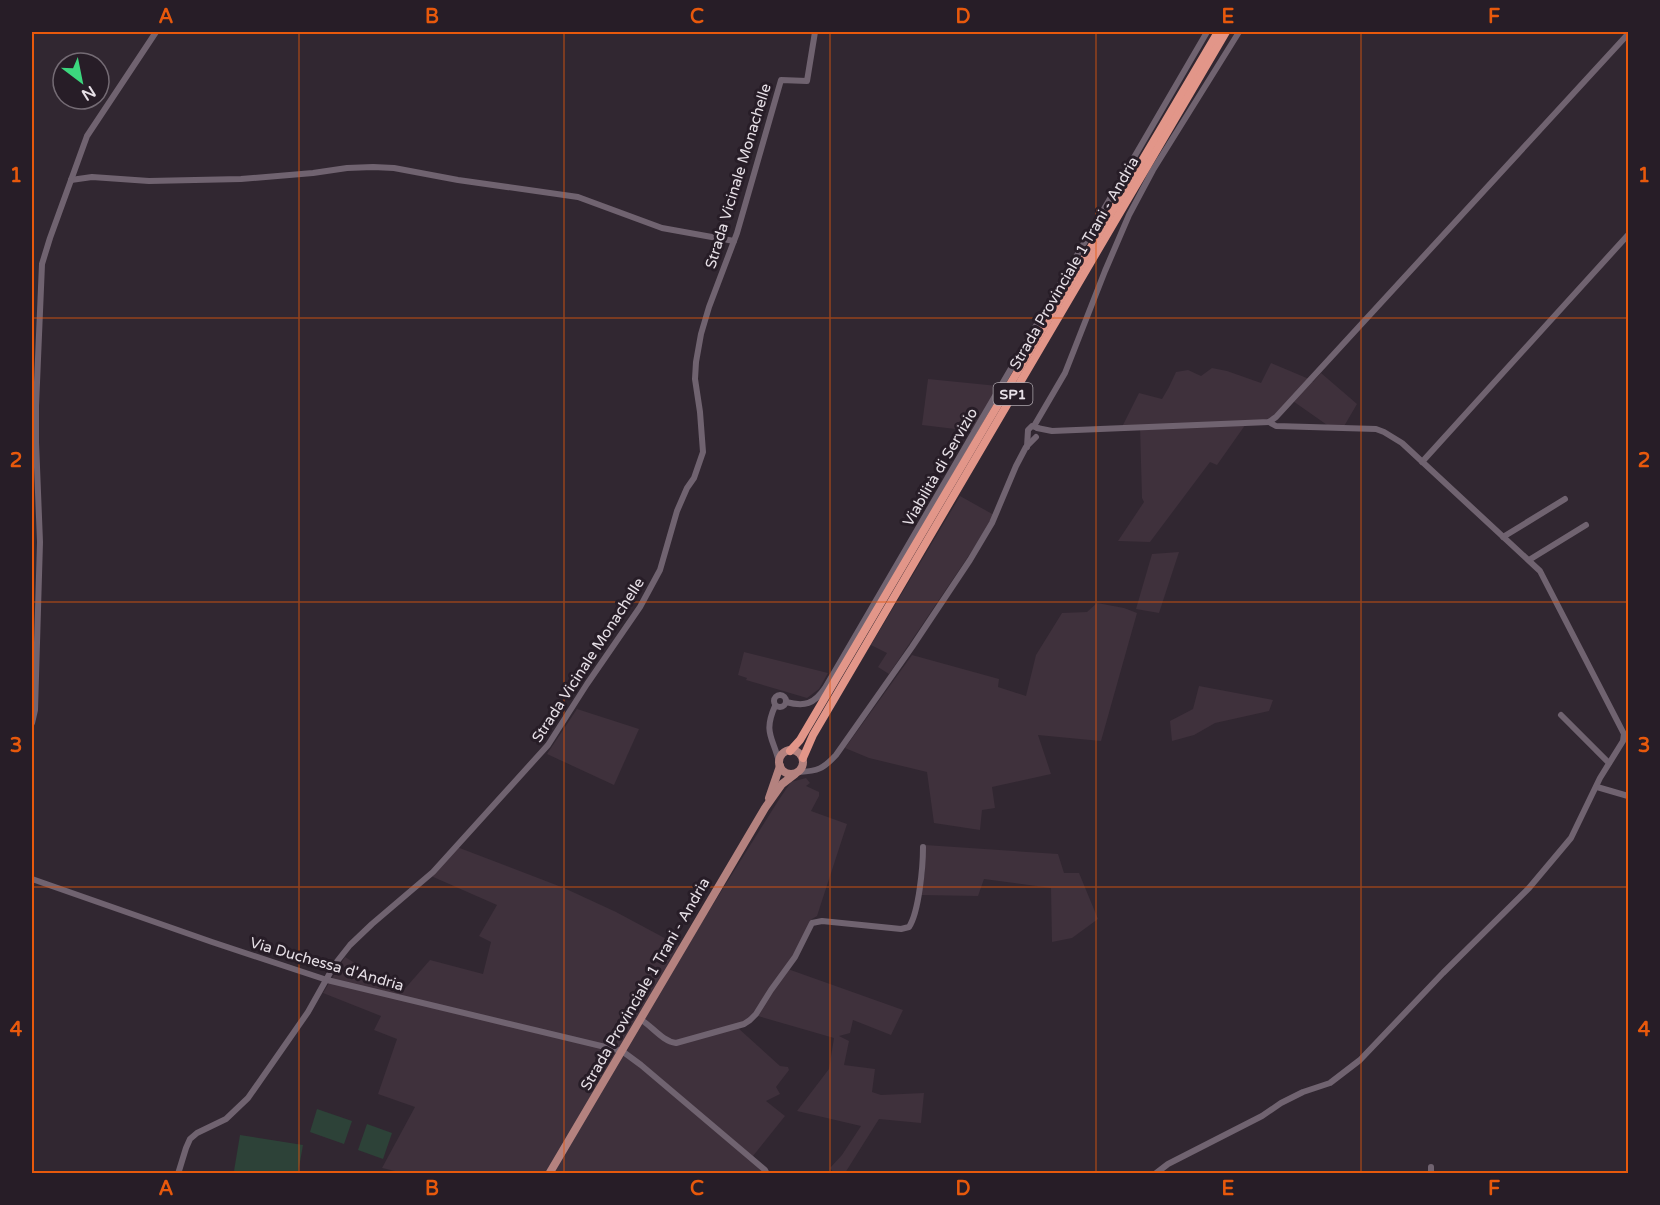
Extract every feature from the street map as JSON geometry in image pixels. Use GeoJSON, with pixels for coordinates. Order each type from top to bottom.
{"type":"FeatureCollection","features":[{"type":"Feature","properties":{"kind":"highway","name":"Strada Provinciale 1 Trani - Andria"},"geometry":{"type":"LineString","coordinates":[[790,751],[800,740],[1218,32]]}},
{"type":"Feature","properties":{"kind":"highway","name":"Strada Provinciale 1 Trani - Andria"},"geometry":{"type":"LineString","coordinates":[[803,760],[813,735],[1226,32]]}},
{"type":"Feature","properties":{"kind":"main road"},"geometry":{"type":"LineString","coordinates":[[790,751],[798,752],[803,760]]}},
{"type":"Feature","properties":{"kind":"main road","name":"Strada Provinciale 1 Trani - Andria"},"geometry":{"type":"LineString","coordinates":[[765,808],[777,779],[783,754],[790,751]]}},
{"type":"Feature","properties":{"kind":"main road","name":"Strada Provinciale 1 Trani - Andria"},"geometry":{"type":"LineString","coordinates":[[549,1173],[765,808],[782,784],[803,766],[803,760]]}},
{"type":"Feature","properties":{"kind":"main road"},"geometry":{"type":"LineString","coordinates":[[780,764],[788,774],[797,773]]}},
{"type":"Feature","properties":{"kind":"street"},"geometry":{"type":"LineString","coordinates":[[32,723],[35,710],[40,542],[36,434],[42,264],[87,136],[156,32]]}},
{"type":"Feature","properties":{"kind":"street","name":"Strada Vicinale Monachelle"},"geometry":{"type":"LineString","coordinates":[[178,1173],[190,1139],[197,1133],[226,1119],[248,1098],[308,1012],[335,964],[350,945],[434,871],[548,745],[586,684],[640,607],[660,570],[677,511],[699,467],[703,452],[695,379],[701,334],[709,307],[734,241],[781,80],[807,81],[815,32]]}},
{"type":"Feature","properties":{"kind":"street","name":"Viabilità di Servizio"},"geometry":{"type":"LineString","coordinates":[[786,702],[798,705],[807,704],[825,688],[1207,32]]}},
{"type":"Feature","properties":{"kind":"street"},"geometry":{"type":"LineString","coordinates":[[797,773],[824,767],[836,755],[970,560],[992,523],[1016,466],[1065,373],[1129,215],[1153,170],[1239,32]]}},
{"type":"Feature","properties":{"kind":"street"},"geometry":{"type":"LineString","coordinates":[[1269,422],[1309,382],[1629,34]]}},
{"type":"Feature","properties":{"kind":"street"},"geometry":{"type":"LineString","coordinates":[[71,180],[92,177],[149,182],[241,179],[347,168],[394,168],[458,180],[578,197],[662,228],[734,241]]}},
{"type":"Feature","properties":{"kind":"street"},"geometry":{"type":"LineString","coordinates":[[1422,462],[1629,235]]}},
{"type":"Feature","properties":{"kind":"street"},"geometry":{"type":"LineString","coordinates":[[1036,431],[1269,422],[1276,426],[1376,429],[1384,432],[1402,443],[1540,571],[1624,734],[1623,741],[1609,763],[1571,838],[1538,878],[1352,1067],[1330,1083],[1303,1092],[1281,1103],[1262,1116],[1168,1164],[1155,1173]]}},
{"type":"Feature","properties":{"kind":"street"},"geometry":{"type":"LineString","coordinates":[[1026,447],[1028,433],[1032,437],[1036,431]]}},
{"type":"Feature","properties":{"kind":"street"},"geometry":{"type":"LineString","coordinates":[[1503,537],[1565,499]]}},
{"type":"Feature","properties":{"kind":"street"},"geometry":{"type":"LineString","coordinates":[[1529,560],[1586,525]]}},
{"type":"Feature","properties":{"kind":"street"},"geometry":{"type":"LineString","coordinates":[[775,706],[783,707],[786,702],[784,696],[778,695],[774,700],[775,706],[769,722],[770,736],[780,764]]}},
{"type":"Feature","properties":{"kind":"street"},"geometry":{"type":"LineString","coordinates":[[1561,715],[1609,763]]}},
{"type":"Feature","properties":{"kind":"street"},"geometry":{"type":"LineString","coordinates":[[803,760],[811,771]]}},
{"type":"Feature","properties":{"kind":"street"},"geometry":{"type":"LineString","coordinates":[[1597,787],[1629,796]]}},
{"type":"Feature","properties":{"kind":"street"},"geometry":{"type":"LineString","coordinates":[[640,1018],[666,1041],[676,1043],[744,1024],[756,1014],[795,957],[812,923],[822,921],[901,929],[909,927],[913,920],[923,870],[923,847]]}},
{"type":"Feature","properties":{"kind":"street","name":"Via Duchessa d'Andria"},"geometry":{"type":"LineString","coordinates":[[32,879],[327,980],[622,1050]]}},
{"type":"Feature","properties":{"kind":"street"},"geometry":{"type":"LineString","coordinates":[[622,1050],[767,1173]]}},
{"type":"Feature","properties":{"kind":"shaded area"},"geometry":{"type":"Polygon","coordinates":[[[1271,363],[1313,382],[1321,373],[1357,404],[1343,428],[1330,427],[1290,399],[1271,418],[1248,421],[1217,465],[1210,462],[1150,542],[1118,541],[1144,502],[1140,426],[1123,425],[1139,393],[1162,399],[1176,372],[1188,370],[1201,376],[1212,368],[1261,383],[1271,363]]]}},
{"type":"Feature","properties":{"kind":"shaded area"},"geometry":{"type":"Polygon","coordinates":[[[928,379],[998,386],[972,431],[922,425],[928,379]]]}},
{"type":"Feature","properties":{"kind":"shaded area"},"geometry":{"type":"Polygon","coordinates":[[[960,496],[994,515],[889,674],[878,667],[887,653],[871,645],[960,496]]]}},
{"type":"Feature","properties":{"kind":"shaded area"},"geometry":{"type":"Polygon","coordinates":[[[1179,552],[1159,613],[1136,609],[1152,554],[1179,552]]]}},
{"type":"Feature","properties":{"kind":"shaded area"},"geometry":{"type":"Polygon","coordinates":[[[1097,603],[1137,613],[1101,741],[1038,735],[1051,774],[992,787],[995,808],[982,810],[980,830],[934,823],[927,772],[869,758],[845,748],[912,655],[999,679],[998,687],[1026,696],[1036,655],[1062,613],[1087,612],[1097,603]]]}},
{"type":"Feature","properties":{"kind":"shaded area"},"geometry":{"type":"Polygon","coordinates":[[[744,652],[828,673],[819,689],[807,698],[746,680],[747,678],[738,675],[744,652]]]}},
{"type":"Feature","properties":{"kind":"shaded area"},"geometry":{"type":"Polygon","coordinates":[[[1199,686],[1273,700],[1269,711],[1215,723],[1194,735],[1172,741],[1170,721],[1193,709],[1199,686]]]}},
{"type":"Feature","properties":{"kind":"shaded area"},"geometry":{"type":"Polygon","coordinates":[[[577,709],[639,729],[614,785],[547,754],[577,709]]]}},
{"type":"Feature","properties":{"kind":"shaded area"},"geometry":{"type":"Polygon","coordinates":[[[806,778],[810,783],[806,786],[819,792],[811,811],[847,824],[817,916],[812,919],[796,952],[785,968],[903,1010],[891,1035],[853,1020],[850,1033],[839,1036],[849,1041],[844,1065],[875,1069],[872,1092],[881,1095],[924,1093],[921,1123],[879,1119],[845,1173],[834,1173],[830,1168],[842,1155],[861,1126],[797,1111],[829,1069],[834,1038],[758,1016],[750,1024],[738,1028],[780,1066],[788,1067],[789,1070],[776,1087],[780,1094],[766,1101],[785,1116],[753,1156],[768,1173],[555,1174],[547,1170],[544,1174],[394,1173],[395,1171],[382,1168],[415,1107],[378,1094],[397,1039],[374,1030],[381,1016],[323,993],[345,957],[402,992],[430,960],[483,974],[491,942],[479,936],[497,905],[431,876],[457,847],[564,888],[616,912],[685,949],[791,782],[806,778]]]}},
{"type":"Feature","properties":{"kind":"shaded area"},"geometry":{"type":"Polygon","coordinates":[[[925,845],[1058,854],[1064,873],[1079,873],[1098,919],[1072,938],[1052,942],[1051,888],[984,879],[978,896],[921,895],[925,872],[925,845]]]}},
{"type":"Feature","properties":{"kind":"green space"},"geometry":{"type":"Polygon","coordinates":[[[317,1109],[352,1121],[344,1144],[310,1132],[317,1109]]]}},
{"type":"Feature","properties":{"kind":"green space"},"geometry":{"type":"Polygon","coordinates":[[[367,1124],[392,1133],[383,1159],[358,1150],[367,1124]]]}},
{"type":"Feature","properties":{"kind":"green space"},"geometry":{"type":"Polygon","coordinates":[[[240,1135],[303,1145],[298,1173],[246,1174],[234,1171],[240,1135]]]}}]}
